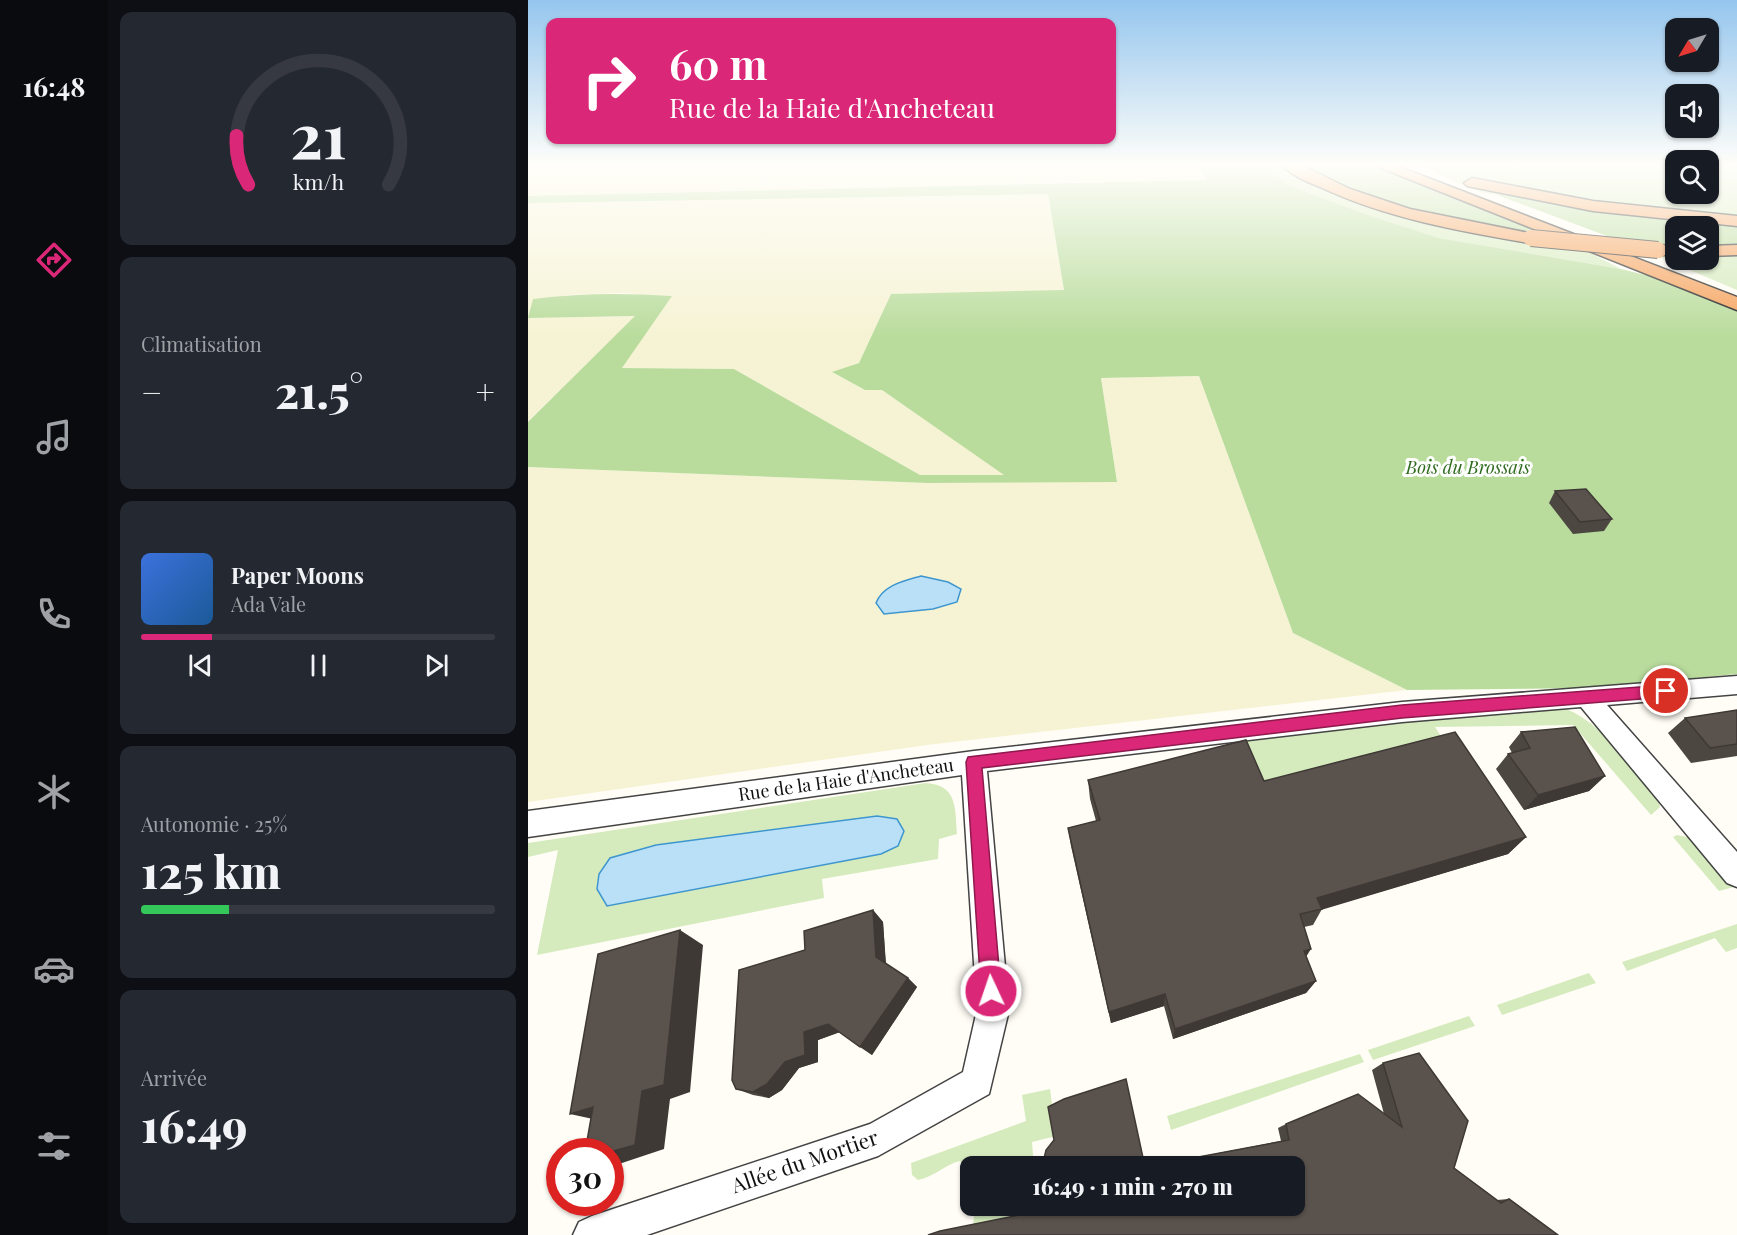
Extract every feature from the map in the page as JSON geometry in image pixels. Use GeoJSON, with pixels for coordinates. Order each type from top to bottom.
{"type":"FeatureCollection","features":[{"type":"Feature","properties":{"kind":"highway"},"geometry":{"type":"LineString","coordinates":[[1453,222],[1531,238],[1665,251]]}},
{"type":"Feature","properties":{"kind":"highway"},"geometry":{"type":"LineString","coordinates":[[1526,222],[1737,304]]}},
{"type":"Feature","properties":{"kind":"highway"},"geometry":{"type":"LineString","coordinates":[[1548,222],[1737,293]]}},
{"type":"Feature","properties":{"kind":"highway"},"geometry":{"type":"LineString","coordinates":[[1719,251],[1737,250]]}},
{"type":"Feature","properties":{"kind":"street","name":"Rue de la Haie d'Ancheteau"},"geometry":{"type":"LineString","coordinates":[[528,824],[974,762],[1402,712],[1737,685]]}},
{"type":"Feature","properties":{"kind":"street"},"geometry":{"type":"LineString","coordinates":[[1587,698],[1737,873]]}},
{"type":"Feature","properties":{"kind":"street","name":"Allée du Mortier"},"geometry":{"type":"LineString","coordinates":[[592,1235],[878,1138],[977,1083],[993,1011],[974,762]]}},
{"type":"Feature","properties":{"kind":"shaded area"},"geometry":{"type":"Polygon","coordinates":[[[528,222],[1052,222],[1064,291],[891,294],[859,363],[833,373],[865,390],[882,390],[1005,475],[920,475],[734,369],[622,368],[671,296],[621,293],[567,295],[528,317],[528,222]]]}},
{"type":"Feature","properties":{"kind":"shaded area"},"geometry":{"type":"Polygon","coordinates":[[[636,316],[528,422],[528,318],[636,316]]]}},
{"type":"Feature","properties":{"kind":"shaded area"},"geometry":{"type":"Polygon","coordinates":[[[1199,376],[1293,633],[1407,690],[927,745],[528,802],[528,467],[927,483],[1117,481],[1101,378],[1199,376]]]}},
{"type":"Feature","properties":{"kind":"green space","name":"Bois du Brossais"},"geometry":{"type":"Polygon","coordinates":[[[1053,222],[1389,222],[1439,238],[1621,269],[1649,276],[1737,311],[1737,674],[1590,688],[1407,690],[1293,633],[1199,376],[1101,378],[1117,482],[927,483],[528,467],[528,422],[635,316],[528,318],[533,299],[602,294],[672,296],[622,368],[734,369],[920,475],[1004,475],[882,390],[865,390],[832,372],[859,363],[891,294],[1064,290],[1053,222]]]}},
{"type":"Feature","properties":{"kind":"green space"},"geometry":{"type":"Polygon","coordinates":[[[1389,222],[1477,222],[1585,250],[1621,269],[1439,238],[1389,222]]]}},
{"type":"Feature","properties":{"kind":"green space"},"geometry":{"type":"Polygon","coordinates":[[[1461,222],[1512,222],[1551,237],[1461,222]]]}},
{"type":"Feature","properties":{"kind":"green space"},"geometry":{"type":"Polygon","coordinates":[[[1569,222],[1665,222],[1665,245],[1626,243],[1569,222]]]}},
{"type":"Feature","properties":{"kind":"green space"},"geometry":{"type":"Polygon","coordinates":[[[1719,222],[1737,225],[1737,245],[1719,246],[1719,222]]]}},
{"type":"Feature","properties":{"kind":"green space"},"geometry":{"type":"Polygon","coordinates":[[[1626,243],[1665,245],[1665,260],[1626,243]]]}},
{"type":"Feature","properties":{"kind":"green space"},"geometry":{"type":"Polygon","coordinates":[[[1737,245],[1737,290],[1690,270],[1719,270],[1719,246],[1737,245]]]}},
{"type":"Feature","properties":{"kind":"green space"},"geometry":{"type":"Polygon","coordinates":[[[1547,705],[1564,708],[1595,727],[1636,771],[1658,799],[1660,807],[1651,815],[1573,725],[1435,727],[1450,750],[1279,794],[1241,760],[1236,742],[1547,705]]]}},
{"type":"Feature","properties":{"kind":"green space"},"geometry":{"type":"Polygon","coordinates":[[[926,783],[944,788],[949,793],[955,807],[957,834],[939,839],[938,859],[822,879],[824,898],[537,955],[558,850],[528,857],[528,843],[926,783]]]}},
{"type":"Feature","properties":{"kind":"green space"},"geometry":{"type":"Polygon","coordinates":[[[1677,835],[1692,838],[1734,887],[1719,891],[1673,837],[1677,835]]]}},
{"type":"Feature","properties":{"kind":"green space"},"geometry":{"type":"Polygon","coordinates":[[[1737,924],[1737,948],[1726,952],[1715,938],[1627,971],[1622,962],[1737,924]]]}},
{"type":"Feature","properties":{"kind":"green space"},"geometry":{"type":"Polygon","coordinates":[[[1589,973],[1596,983],[1502,1015],[1497,1005],[1589,973]]]}},
{"type":"Feature","properties":{"kind":"green space"},"geometry":{"type":"Polygon","coordinates":[[[1469,1016],[1475,1026],[1373,1060],[1368,1050],[1469,1016]]]}},
{"type":"Feature","properties":{"kind":"green space"},"geometry":{"type":"Polygon","coordinates":[[[1360,1054],[1364,1062],[1171,1130],[1167,1116],[1360,1054]]]}},
{"type":"Feature","properties":{"kind":"green space"},"geometry":{"type":"Polygon","coordinates":[[[1050,1089],[1056,1136],[1032,1142],[1033,1156],[960,1156],[960,1161],[924,1178],[918,1180],[912,1175],[911,1163],[1026,1121],[1022,1095],[1050,1089]]]}},
{"type":"Feature","properties":{"kind":"green space"},"geometry":{"type":"Polygon","coordinates":[[[974,1216],[1022,1216],[973,1226],[974,1216]]]}},
{"type":"Feature","properties":{"kind":"water"},"geometry":{"type":"Polygon","coordinates":[[[921,576],[948,582],[961,589],[957,602],[933,609],[884,614],[876,603],[879,597],[895,585],[921,576]]]}},
{"type":"Feature","properties":{"kind":"water"},"geometry":{"type":"Polygon","coordinates":[[[877,816],[897,819],[904,831],[898,846],[881,854],[607,906],[597,889],[599,874],[610,858],[656,845],[877,816]]]}},
{"type":"Feature","properties":{"kind":"building"},"geometry":{"type":"Polygon","coordinates":[[[1586,489],[1612,519],[1580,522],[1555,491],[1586,489]]]}},
{"type":"Feature","properties":{"kind":"building"},"geometry":{"type":"Polygon","coordinates":[[[1737,710],[1737,744],[1710,748],[1685,718],[1737,710]]]}},
{"type":"Feature","properties":{"kind":"building"},"geometry":{"type":"Polygon","coordinates":[[[1575,727],[1605,776],[1538,795],[1508,754],[1530,748],[1521,732],[1575,727]]]}},
{"type":"Feature","properties":{"kind":"building"},"geometry":{"type":"Polygon","coordinates":[[[1455,732],[1526,837],[1317,898],[1322,909],[1300,914],[1311,949],[1304,951],[1316,981],[1175,1029],[1165,994],[1109,1012],[1068,828],[1100,820],[1088,780],[1246,740],[1264,781],[1455,732]]]}},
{"type":"Feature","properties":{"kind":"building"},"geometry":{"type":"Polygon","coordinates":[[[873,910],[876,957],[908,978],[860,1047],[828,1024],[804,1032],[805,1055],[785,1062],[767,1084],[753,1092],[736,1089],[732,1080],[739,970],[805,950],[804,931],[873,910]]]}},
{"type":"Feature","properties":{"kind":"building"},"geometry":{"type":"Polygon","coordinates":[[[680,930],[664,1085],[642,1091],[635,1145],[624,1148],[624,1138],[587,1138],[593,1107],[570,1114],[598,954],[680,930]]]}},
{"type":"Feature","properties":{"kind":"building"},"geometry":{"type":"Polygon","coordinates":[[[1419,1053],[1468,1121],[1454,1168],[1501,1203],[1509,1199],[1558,1235],[928,1235],[1014,1216],[1305,1216],[1305,1156],[1204,1156],[1289,1140],[1286,1124],[1358,1094],[1402,1127],[1383,1063],[1419,1053]]]}},
{"type":"Feature","properties":{"kind":"building"},"geometry":{"type":"Polygon","coordinates":[[[1126,1079],[1143,1156],[1045,1156],[1046,1150],[1054,1140],[1048,1107],[1064,1099],[1126,1079]]]}},
{"type":"Feature","properties":{"kind":"route"},"geometry":{"type":"LineString","coordinates":[[991,991],[974,762],[1402,712],[1666,691]]}}]}
